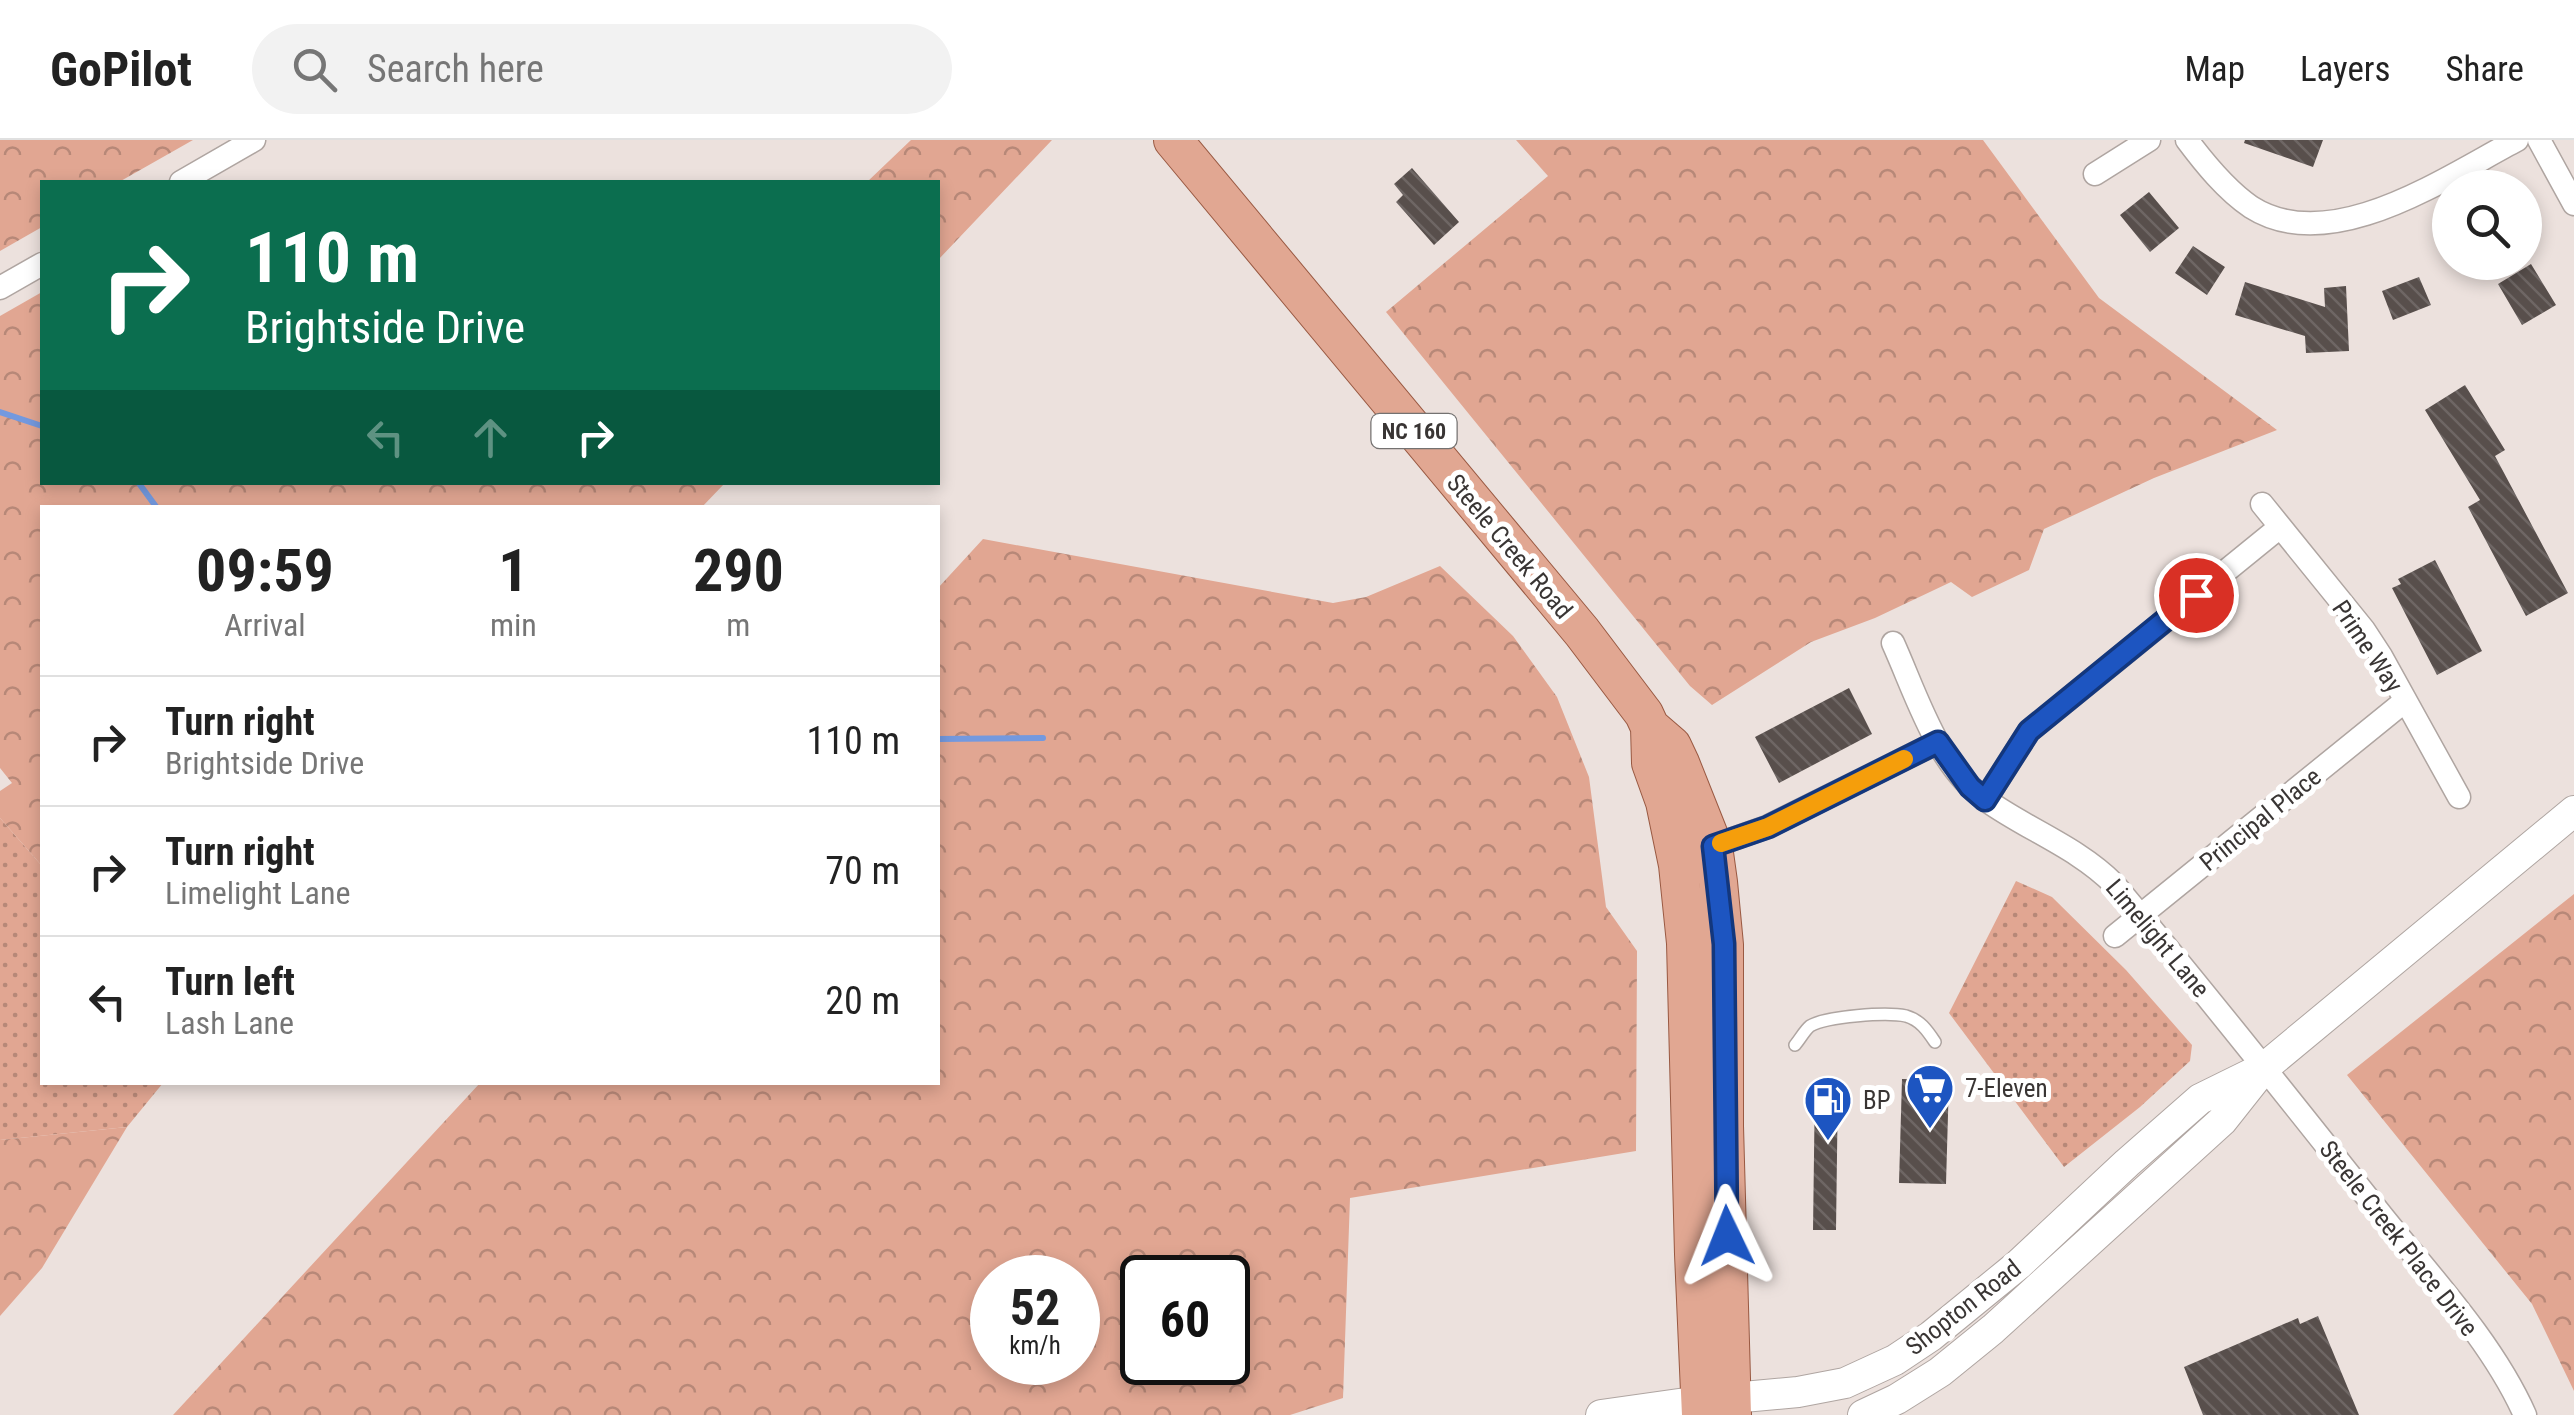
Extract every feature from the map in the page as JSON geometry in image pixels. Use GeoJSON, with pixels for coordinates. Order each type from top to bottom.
{"type":"FeatureCollection","features":[{"type":"Feature","properties":{"kind":"main road","name":"Steele Creek Road"},"geometry":{"type":"LineString","coordinates":[[1172,140],[1582,632],[1650,727],[1651,763],[1665,802],[1678,865],[1686,943],[1716,1407]]}},
{"type":"Feature","properties":{"kind":"main road","name":"Steele Creek Road"},"geometry":{"type":"LineString","coordinates":[[1650,727],[1672,746],[1713,846],[1724,944],[1724,1130],[1716,1407]]}},
{"type":"Feature","properties":{"kind":"street"},"geometry":{"type":"LineString","coordinates":[[184,180],[254,140]]}},
{"type":"Feature","properties":{"kind":"street"},"geometry":{"type":"LineString","coordinates":[[2095,174],[2149,140]]}},
{"type":"Feature","properties":{"kind":"street"},"geometry":{"type":"LineString","coordinates":[[2187,140],[2231,192],[2254,209],[2304,224],[2336,223],[2394,204],[2517,140]]}},
{"type":"Feature","properties":{"kind":"street"},"geometry":{"type":"LineString","coordinates":[[2538,140],[2574,204]]}},
{"type":"Feature","properties":{"kind":"street"},"geometry":{"type":"LineString","coordinates":[[0,288],[40,265]]}},
{"type":"Feature","properties":{"kind":"street","name":"Prime Way"},"geometry":{"type":"LineString","coordinates":[[2262,504],[2364,630],[2458,798]]}},
{"type":"Feature","properties":{"kind":"street"},"geometry":{"type":"LineString","coordinates":[[1985,800],[2029,731],[2280,527]]}},
{"type":"Feature","properties":{"kind":"street","name":"Limelight Lane"},"geometry":{"type":"LineString","coordinates":[[1892,644],[1938,742],[1970,787],[1985,800],[2095,865],[2265,1067]]}},
{"type":"Feature","properties":{"kind":"street","name":"Principal Place"},"geometry":{"type":"LineString","coordinates":[[2115,936],[2405,701]]}},
{"type":"Feature","properties":{"kind":"street"},"geometry":{"type":"LineString","coordinates":[[1713,846],[1768,827],[1938,742]]}},
{"type":"Feature","properties":{"kind":"street","name":"Shopton Road"},"geometry":{"type":"LineString","coordinates":[[1863,1415],[1897,1400],[1940,1372],[1993,1329],[2222,1121],[2265,1067],[2574,811]]}},
{"type":"Feature","properties":{"kind":"street","name":"Shopton Road"},"geometry":{"type":"LineString","coordinates":[[1601,1415],[1716,1407],[1798,1392],[1845,1383],[1895,1360],[1931,1336],[2018,1265],[2200,1099],[2265,1067]]}},
{"type":"Feature","properties":{"kind":"street","name":"Steele Creek Place Drive"},"geometry":{"type":"LineString","coordinates":[[2265,1067],[2474,1332],[2526,1415]]}},
{"type":"Feature","properties":{"kind":"lane"},"geometry":{"type":"LineString","coordinates":[[1796,1044],[1808,1027],[1840,1017],[1894,1015],[1908,1016],[1925,1027],[1934,1042]]}},
{"type":"Feature","properties":{"kind":"green space"},"geometry":{"type":"Polygon","coordinates":[[[0,140],[193,140],[123,180],[40,180],[40,228],[0,251],[0,140]]]}},
{"type":"Feature","properties":{"kind":"green space"},"geometry":{"type":"Polygon","coordinates":[[[911,140],[1052,140],[940,258],[940,180],[869,180],[911,140]]]}},
{"type":"Feature","properties":{"kind":"green space"},"geometry":{"type":"Polygon","coordinates":[[[1516,140],[1983,140],[2099,298],[2277,430],[2154,478],[2044,529],[2029,570],[1972,597],[1951,582],[1875,618],[1811,642],[1712,705],[1690,686],[1386,312],[1548,176],[1516,140]]]}},
{"type":"Feature","properties":{"kind":"green space"},"geometry":{"type":"Polygon","coordinates":[[[40,293],[40,485],[723,485],[704,505],[40,505],[40,864],[0,818],[0,791],[12,783],[0,768],[0,316],[40,293]]]}},
{"type":"Feature","properties":{"kind":"green space"},"geometry":{"type":"Polygon","coordinates":[[[983,539],[1333,603],[1366,597],[1440,566],[1513,636],[1557,697],[1589,777],[1606,907],[1637,951],[1636,1151],[1350,1198],[1343,1398],[1290,1415],[173,1415],[478,1085],[940,1085],[940,586],[983,539]]]}},
{"type":"Feature","properties":{"kind":"green space"},"geometry":{"type":"Polygon","coordinates":[[[0,818],[40,864],[40,1085],[161,1085],[127,1127],[0,1140],[0,818]]]}},
{"type":"Feature","properties":{"kind":"green space"},"geometry":{"type":"Polygon","coordinates":[[[2016,881],[2052,897],[2126,970],[2192,1045],[2190,1061],[2140,1107],[2064,1167],[1949,1013],[2016,881]]]}},
{"type":"Feature","properties":{"kind":"green space"},"geometry":{"type":"Polygon","coordinates":[[[2574,894],[2574,1391],[2532,1304],[2347,1075],[2574,894]]]}},
{"type":"Feature","properties":{"kind":"green space"},"geometry":{"type":"Polygon","coordinates":[[[127,1127],[42,1268],[0,1316],[0,1140],[127,1127]]]}},
{"type":"Feature","properties":{"kind":"building"},"geometry":{"type":"Polygon","coordinates":[[[2323,140],[2313,167],[2244,143],[2323,140]]]}},
{"type":"Feature","properties":{"kind":"building"},"geometry":{"type":"Polygon","coordinates":[[[1412,168],[1459,222],[1434,245],[1396,202],[1403,195],[1394,184],[1412,168]]]}},
{"type":"Feature","properties":{"kind":"building"},"geometry":{"type":"Polygon","coordinates":[[[2149,192],[2179,228],[2150,252],[2120,215],[2149,192]]]}},
{"type":"Feature","properties":{"kind":"building"},"geometry":{"type":"Polygon","coordinates":[[[2193,246],[2225,267],[2207,295],[2175,273],[2193,246]]]}},
{"type":"Feature","properties":{"kind":"building"},"geometry":{"type":"Polygon","coordinates":[[[2419,277],[2431,305],[2393,320],[2382,291],[2419,277]]]}},
{"type":"Feature","properties":{"kind":"building"},"geometry":{"type":"Polygon","coordinates":[[[2505,280],[2541,280],[2556,305],[2522,325],[2498,284],[2505,280]]]}},
{"type":"Feature","properties":{"kind":"building"},"geometry":{"type":"Polygon","coordinates":[[[2245,282],[2325,307],[2324,288],[2346,286],[2349,351],[2306,353],[2305,336],[2235,315],[2245,282]]]}},
{"type":"Feature","properties":{"kind":"building"},"geometry":{"type":"Polygon","coordinates":[[[2465,385],[2505,450],[2495,456],[2568,593],[2526,616],[2468,507],[2480,500],[2425,410],[2465,385]]]}},
{"type":"Feature","properties":{"kind":"building"},"geometry":{"type":"Polygon","coordinates":[[[2435,560],[2482,651],[2437,675],[2392,588],[2401,584],[2398,579],[2435,560]]]}},
{"type":"Feature","properties":{"kind":"building"},"geometry":{"type":"Polygon","coordinates":[[[1849,688],[1872,734],[1779,783],[1755,737],[1849,688]]]}},
{"type":"Feature","properties":{"kind":"building"},"geometry":{"type":"Polygon","coordinates":[[[1902,1079],[1949,1080],[1946,1184],[1899,1183],[1902,1079]]]}},
{"type":"Feature","properties":{"kind":"building"},"geometry":{"type":"Polygon","coordinates":[[[1815,1080],[1838,1081],[1836,1230],[1813,1230],[1815,1080]]]}},
{"type":"Feature","properties":{"kind":"building"},"geometry":{"type":"Polygon","coordinates":[[[2318,1316],[2359,1415],[2203,1415],[2184,1367],[2298,1318],[2300,1324],[2318,1316]]]}},
{"type":"Feature","properties":{"kind":"waterway"},"geometry":{"type":"LineString","coordinates":[[0,412],[40,425]]}},
{"type":"Feature","properties":{"kind":"waterway"},"geometry":{"type":"LineString","coordinates":[[140,485],[155,505]]}},
{"type":"Feature","properties":{"kind":"waterway"},"geometry":{"type":"LineString","coordinates":[[940,739],[1043,738]]}},
{"type":"Feature","properties":{"kind":"slow traffic"},"geometry":{"type":"LineString","coordinates":[[1721,843],[1768,827],[1904,759]]}},
{"type":"Feature","properties":{"kind":"place","name":"7-Eleven"},"geometry":{"type":"Point","coordinates":[1930,1130]}},
{"type":"Feature","properties":{"kind":"place","name":"BP"},"geometry":{"type":"Point","coordinates":[1828,1142]}},
{"type":"Feature","properties":{"kind":"route"},"geometry":{"type":"LineString","coordinates":[[1727,1236],[1724,944],[1713,846],[1768,827],[1938,742],[1970,787],[1985,800],[2029,731],[2196,595]]}}]}
